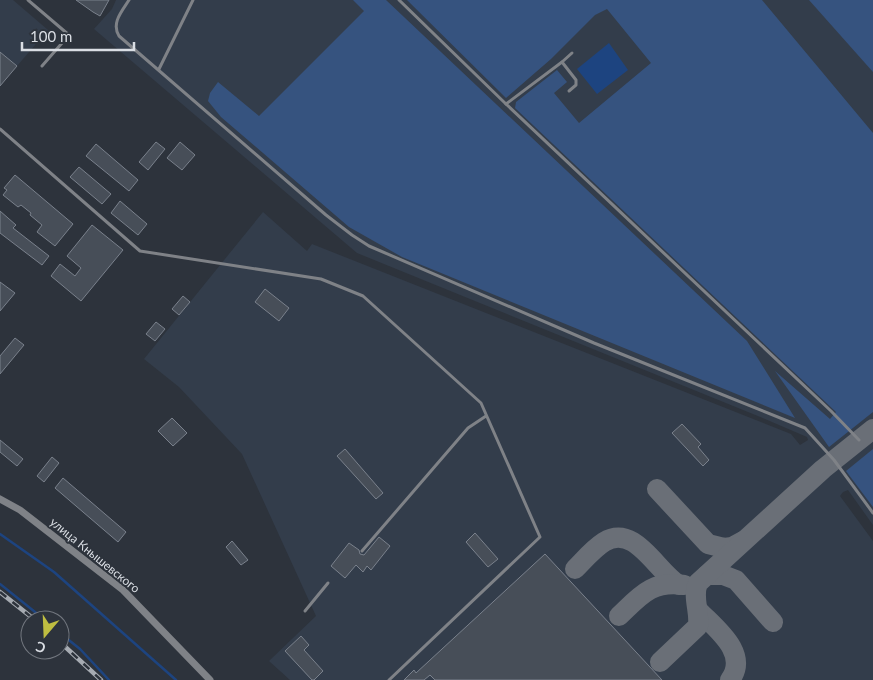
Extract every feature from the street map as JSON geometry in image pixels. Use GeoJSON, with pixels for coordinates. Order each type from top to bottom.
{"type":"FeatureCollection","features":[{"type":"Feature","properties":{"kind":"street","name":"улица Кнышевского"},"geometry":{"type":"LineString","coordinates":[[0,499],[20,510],[123,590],[210,680]]}},
{"type":"Feature","properties":{"kind":"lane"},"geometry":{"type":"LineString","coordinates":[[28,0],[69,35],[42,66]]}},
{"type":"Feature","properties":{"kind":"lane"},"geometry":{"type":"LineString","coordinates":[[129,0],[118,16],[116,30],[119,36],[352,236],[369,246],[585,339],[805,428],[834,460],[873,512]]}},
{"type":"Feature","properties":{"kind":"lane"},"geometry":{"type":"LineString","coordinates":[[159,69],[193,0]]}},
{"type":"Feature","properties":{"kind":"lane"},"geometry":{"type":"LineString","coordinates":[[399,0],[506,104],[831,411],[859,440]]}},
{"type":"Feature","properties":{"kind":"lane"},"geometry":{"type":"LineString","coordinates":[[506,104],[572,54]]}},
{"type":"Feature","properties":{"kind":"lane"},"geometry":{"type":"LineString","coordinates":[[562,62],[576,80],[576,85],[569,91]]}},
{"type":"Feature","properties":{"kind":"lane"},"geometry":{"type":"LineString","coordinates":[[0,129],[140,250],[321,279],[363,296],[481,402],[540,537],[389,680]]}},
{"type":"Feature","properties":{"kind":"lane"},"geometry":{"type":"LineString","coordinates":[[362,551],[468,428],[486,416]]}},
{"type":"Feature","properties":{"kind":"lane"},"geometry":{"type":"LineString","coordinates":[[305,611],[328,584]]}},
{"type":"Feature","properties":{"kind":"shaded area"},"geometry":{"type":"Polygon","coordinates":[[[0,0],[13,0],[48,30],[17,66],[0,52],[0,0]]]}},
{"type":"Feature","properties":{"kind":"shaded area"},"geometry":{"type":"Polygon","coordinates":[[[116,0],[873,0],[873,525],[848,490],[840,496],[873,541],[873,680],[290,680],[269,661],[316,616],[242,454],[179,387],[144,359],[263,212],[307,251],[312,244],[791,434],[800,445],[808,440],[807,437],[765,419],[357,253],[94,29],[112,9],[116,0]]]}},
{"type":"Feature","properties":{"kind":"shaded area"},"geometry":{"type":"Polygon","coordinates":[[[353,0],[386,0],[747,341],[795,418],[402,257],[349,227],[221,117],[208,101],[210,93],[218,82],[259,116],[364,11],[353,0]]]}},
{"type":"Feature","properties":{"kind":"shaded area"},"geometry":{"type":"Polygon","coordinates":[[[407,0],[762,0],[873,133],[873,412],[829,447],[775,371],[830,419],[836,412],[515,108],[516,102],[557,70],[567,82],[554,93],[579,123],[651,63],[607,9],[595,15],[551,59],[506,98],[407,0]]]}},
{"type":"Feature","properties":{"kind":"shaded area"},"geometry":{"type":"Polygon","coordinates":[[[809,0],[873,0],[873,72],[809,0]]]}},
{"type":"Feature","properties":{"kind":"shaded area"},"geometry":{"type":"Polygon","coordinates":[[[609,43],[628,70],[597,94],[577,69],[609,43]]]}},
{"type":"Feature","properties":{"kind":"shaded area"},"geometry":{"type":"Polygon","coordinates":[[[873,449],[873,507],[846,471],[873,449]]]}},
{"type":"Feature","properties":{"kind":"building"},"geometry":{"type":"Polygon","coordinates":[[[76,0],[109,0],[100,16],[76,0]]]}},
{"type":"Feature","properties":{"kind":"building"},"geometry":{"type":"Polygon","coordinates":[[[0,52],[17,66],[0,86],[0,52]]]}},
{"type":"Feature","properties":{"kind":"building"},"geometry":{"type":"Polygon","coordinates":[[[156,142],[165,149],[148,170],[139,162],[156,142]]]}},
{"type":"Feature","properties":{"kind":"building"},"geometry":{"type":"Polygon","coordinates":[[[180,142],[195,155],[182,170],[167,158],[180,142]]]}},
{"type":"Feature","properties":{"kind":"building"},"geometry":{"type":"Polygon","coordinates":[[[96,144],[138,180],[129,191],[86,156],[96,144]]]}},
{"type":"Feature","properties":{"kind":"building"},"geometry":{"type":"Polygon","coordinates":[[[79,167],[111,194],[102,204],[70,177],[79,167]]]}},
{"type":"Feature","properties":{"kind":"building"},"geometry":{"type":"Polygon","coordinates":[[[15,175],[73,224],[55,246],[37,232],[42,225],[30,215],[31,213],[21,205],[18,207],[3,195],[7,190],[4,188],[15,175]]]}},
{"type":"Feature","properties":{"kind":"building"},"geometry":{"type":"Polygon","coordinates":[[[120,201],[147,224],[138,235],[111,213],[120,201]]]}},
{"type":"Feature","properties":{"kind":"building"},"geometry":{"type":"Polygon","coordinates":[[[0,211],[16,225],[13,228],[49,256],[42,265],[0,233],[0,211]]]}},
{"type":"Feature","properties":{"kind":"building"},"geometry":{"type":"Polygon","coordinates":[[[92,225],[123,250],[81,301],[51,276],[60,264],[75,276],[81,268],[67,256],[92,225]]]}},
{"type":"Feature","properties":{"kind":"building"},"geometry":{"type":"Polygon","coordinates":[[[0,282],[15,293],[0,311],[0,282]]]}},
{"type":"Feature","properties":{"kind":"building"},"geometry":{"type":"Polygon","coordinates":[[[265,289],[289,308],[279,321],[255,302],[265,289]]]}},
{"type":"Feature","properties":{"kind":"building"},"geometry":{"type":"Polygon","coordinates":[[[183,296],[190,302],[179,315],[172,309],[183,296]]]}},
{"type":"Feature","properties":{"kind":"building"},"geometry":{"type":"Polygon","coordinates":[[[156,322],[165,329],[155,341],[146,334],[156,322]]]}},
{"type":"Feature","properties":{"kind":"building"},"geometry":{"type":"Polygon","coordinates":[[[15,338],[24,345],[0,374],[0,356],[15,338]]]}},
{"type":"Feature","properties":{"kind":"building"},"geometry":{"type":"Polygon","coordinates":[[[172,418],[187,433],[173,446],[158,431],[172,418]]]}},
{"type":"Feature","properties":{"kind":"building"},"geometry":{"type":"Polygon","coordinates":[[[682,424],[701,444],[698,447],[709,460],[703,466],[672,433],[682,424]]]}},
{"type":"Feature","properties":{"kind":"building"},"geometry":{"type":"Polygon","coordinates":[[[0,440],[23,459],[17,466],[0,452],[0,440]]]}},
{"type":"Feature","properties":{"kind":"building"},"geometry":{"type":"Polygon","coordinates":[[[345,449],[383,493],[376,499],[337,456],[345,449]]]}},
{"type":"Feature","properties":{"kind":"building"},"geometry":{"type":"Polygon","coordinates":[[[52,457],[59,463],[44,482],[37,476],[52,457]]]}},
{"type":"Feature","properties":{"kind":"building"},"geometry":{"type":"Polygon","coordinates":[[[63,478],[126,532],[118,542],[55,488],[63,478]]]}},
{"type":"Feature","properties":{"kind":"building"},"geometry":{"type":"Polygon","coordinates":[[[475,533],[498,559],[488,567],[466,542],[475,533]]]}},
{"type":"Feature","properties":{"kind":"building"},"geometry":{"type":"Polygon","coordinates":[[[379,537],[390,546],[371,570],[367,566],[363,572],[356,565],[345,578],[331,566],[349,543],[359,550],[360,554],[364,555],[379,537]]]}},
{"type":"Feature","properties":{"kind":"building"},"geometry":{"type":"Polygon","coordinates":[[[232,541],[248,560],[241,565],[226,547],[232,541]]]}},
{"type":"Feature","properties":{"kind":"building"},"geometry":{"type":"Polygon","coordinates":[[[545,554],[662,680],[435,680],[430,675],[424,680],[404,680],[414,670],[416,673],[545,554]]]}},
{"type":"Feature","properties":{"kind":"building"},"geometry":{"type":"Polygon","coordinates":[[[301,636],[309,645],[304,650],[323,671],[314,680],[285,651],[301,636]]]}},
{"type":"Feature","properties":{"kind":"waterway"},"geometry":{"type":"LineString","coordinates":[[0,534],[54,572],[176,680]]}},
{"type":"Feature","properties":{"kind":"waterway"},"geometry":{"type":"LineString","coordinates":[[0,584],[32,610]]}},
{"type":"Feature","properties":{"kind":"waterway"},"geometry":{"type":"LineString","coordinates":[[70,641],[109,680]]}},
{"type":"Feature","properties":{"kind":"taxiway"},"geometry":{"type":"LineString","coordinates":[[660,662],[698,626],[696,599],[698,583],[823,469],[873,429]]}},
{"type":"Feature","properties":{"kind":"taxiway"},"geometry":{"type":"LineString","coordinates":[[657,489],[708,544],[724,548],[732,547],[743,541]]}},
{"type":"Feature","properties":{"kind":"taxiway"},"geometry":{"type":"LineString","coordinates":[[575,569],[592,551],[604,542],[615,538],[626,539],[644,551],[679,585]]}},
{"type":"Feature","properties":{"kind":"taxiway"},"geometry":{"type":"LineString","coordinates":[[707,575],[723,575],[736,580],[773,622]]}},
{"type":"Feature","properties":{"kind":"taxiway"},"geometry":{"type":"LineString","coordinates":[[619,616],[640,596],[655,587],[673,584],[684,585]]}},
{"type":"Feature","properties":{"kind":"taxiway"},"geometry":{"type":"LineString","coordinates":[[698,610],[721,633],[733,651],[736,660],[735,670],[730,680]]}},
{"type":"Feature","properties":{"kind":"railway"},"geometry":{"type":"LineString","coordinates":[[0,592],[22,610]]}},
{"type":"Feature","properties":{"kind":"railway"},"geometry":{"type":"LineString","coordinates":[[70,651],[101,680]]}}]}
